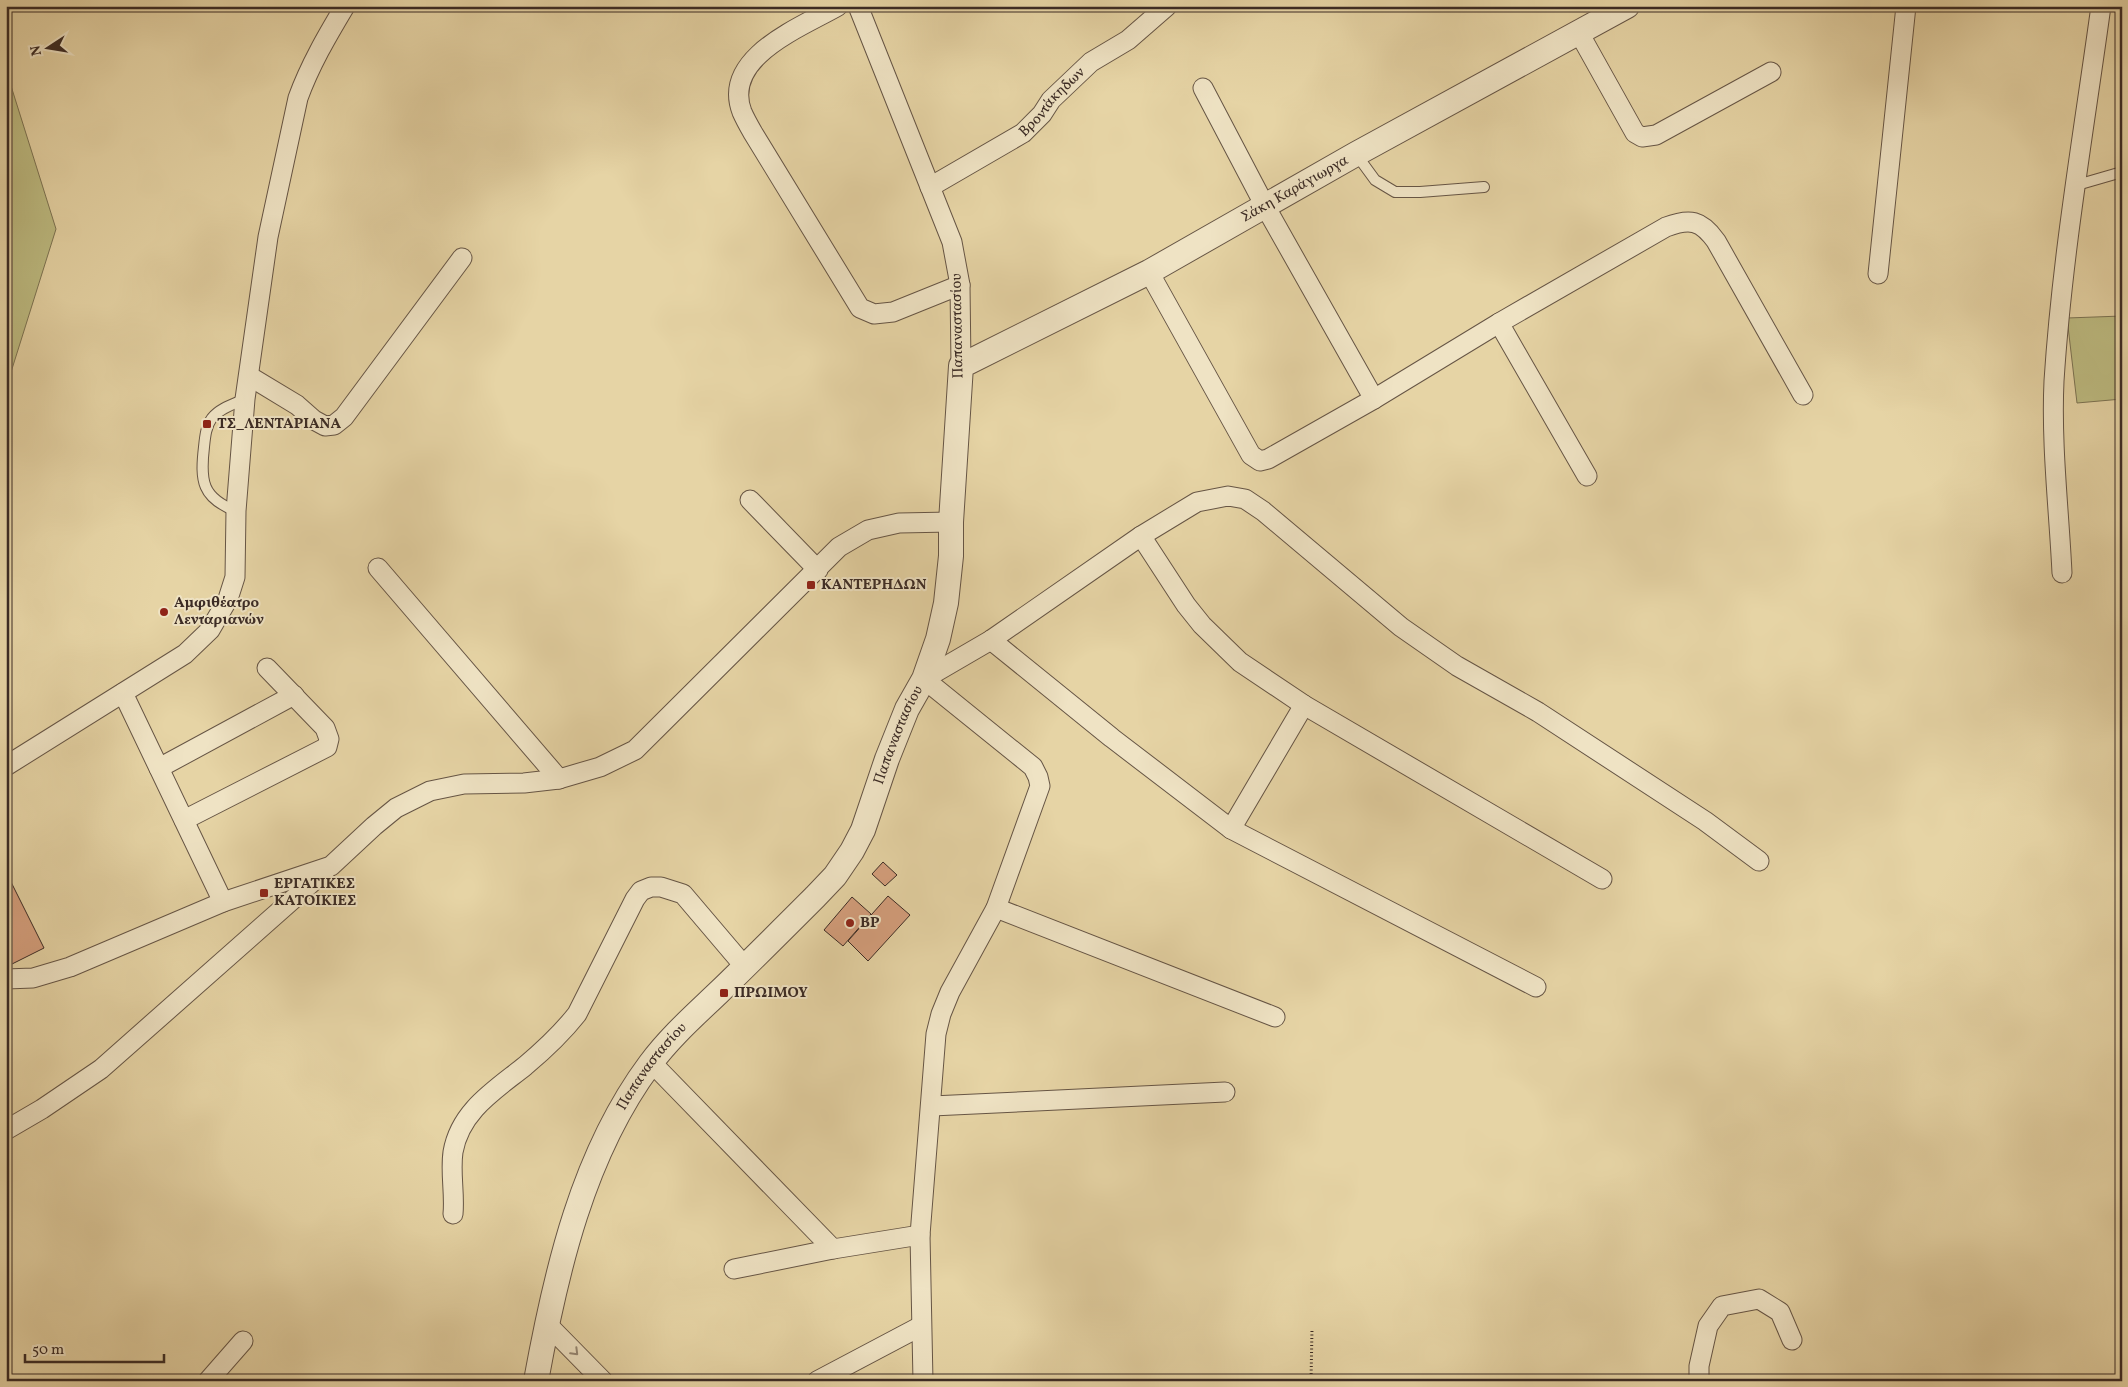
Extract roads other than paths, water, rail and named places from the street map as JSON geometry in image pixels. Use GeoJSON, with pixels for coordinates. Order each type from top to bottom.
{"type":"FeatureCollection","features":[{"type":"Feature","properties":{"kind":"street"},"geometry":{"type":"LineString","coordinates":[[6,766],[185,654],[210,630],[228,599],[235,577],[236,511],[246,399],[268,237],[298,98],[306,76],[345,6]]}},
{"type":"Feature","properties":{"kind":"street"},"geometry":{"type":"LineString","coordinates":[[838,6],[774,41],[754,57],[745,71],[740,91],[741,111],[860,308],[874,314],[893,312],[960,285]]}},
{"type":"Feature","properties":{"kind":"street","name":"Παπαναστασίου"},"geometry":{"type":"LineString","coordinates":[[536,1381],[546,1323],[564,1256],[593,1166],[613,1122],[633,1088],[670,1039],[815,897],[835,876],[852,851],[863,830],[900,726],[924,679],[938,639],[946,603],[951,556],[951,522],[961,366],[960,285],[952,242],[858,6]]}},
{"type":"Feature","properties":{"kind":"street","name":"Βροντάκηδων"},"geometry":{"type":"LineString","coordinates":[[930,187],[1023,133],[1042,114],[1051,100],[1091,62],[1128,40],[1167,6]]}},
{"type":"Feature","properties":{"kind":"street","name":"Σάκη Καράγιωργα"},"geometry":{"type":"LineString","coordinates":[[961,366],[1149,272],[1356,154],[1578,31],[1627,6]]}},
{"type":"Feature","properties":{"kind":"street"},"geometry":{"type":"LineString","coordinates":[[1878,274],[1906,6]]}},
{"type":"Feature","properties":{"kind":"street"},"geometry":{"type":"LineString","coordinates":[[2062,573],[2055,443],[2054,383],[2060,310],[2101,6]]}},
{"type":"Feature","properties":{"kind":"street"},"geometry":{"type":"LineString","coordinates":[[1578,31],[1636,133],[1642,137],[1656,135],[1771,72]]}},
{"type":"Feature","properties":{"kind":"street"},"geometry":{"type":"LineString","coordinates":[[1203,88],[1265,206],[1374,399]]}},
{"type":"Feature","properties":{"kind":"street"},"geometry":{"type":"LineString","coordinates":[[1149,272],[1251,455],[1260,461],[1268,459],[1374,399],[1499,323],[1666,227],[1684,221],[1697,223],[1708,230],[1716,241],[1803,395]]}},
{"type":"Feature","properties":{"kind":"street"},"geometry":{"type":"LineString","coordinates":[[249,376],[297,405],[314,420],[325,426],[334,425],[344,417],[462,258]]}},
{"type":"Feature","properties":{"kind":"street"},"geometry":{"type":"LineString","coordinates":[[1499,323],[1588,476]]}},
{"type":"Feature","properties":{"kind":"street"},"geometry":{"type":"LineString","coordinates":[[923,1381],[920,1236],[932,1106],[936,1034],[941,1014],[950,992],[996,908],[1040,786],[1034,767],[924,679],[991,640],[1141,536],[1197,502],[1228,496],[1245,500],[1263,511],[1372,604],[1456,666],[1546,717],[1705,821],[1759,861]]}},
{"type":"Feature","properties":{"kind":"street"},"geometry":{"type":"LineString","coordinates":[[750,500],[818,570]]}},
{"type":"Feature","properties":{"kind":"street"},"geometry":{"type":"LineString","coordinates":[[6,1130],[42,1109],[100,1069],[396,808],[430,791],[464,784],[524,783],[559,779],[600,767],[635,750],[839,547],[868,530],[899,523],[951,522]]}},
{"type":"Feature","properties":{"kind":"street"},"geometry":{"type":"LineString","coordinates":[[1141,536],[1186,605],[1202,625],[1240,662],[1304,705],[1602,879]]}},
{"type":"Feature","properties":{"kind":"street"},"geometry":{"type":"LineString","coordinates":[[378,568],[559,779]]}},
{"type":"Feature","properties":{"kind":"street"},"geometry":{"type":"LineString","coordinates":[[991,640],[1112,738],[1231,829],[1536,987]]}},
{"type":"Feature","properties":{"kind":"street"},"geometry":{"type":"LineString","coordinates":[[184,820],[327,747],[329,738],[325,728],[267,668]]}},
{"type":"Feature","properties":{"kind":"street"},"geometry":{"type":"LineString","coordinates":[[123,693],[223,902]]}},
{"type":"Feature","properties":{"kind":"street"},"geometry":{"type":"LineString","coordinates":[[159,768],[294,695]]}},
{"type":"Feature","properties":{"kind":"street"},"geometry":{"type":"LineString","coordinates":[[1231,829],[1304,705]]}},
{"type":"Feature","properties":{"kind":"street"},"geometry":{"type":"LineString","coordinates":[[6,979],[33,978],[70,967],[223,902],[331,866]]}},
{"type":"Feature","properties":{"kind":"street"},"geometry":{"type":"LineString","coordinates":[[452,1214],[454,1198],[453,1153],[463,1122],[475,1107],[526,1065],[568,1026],[577,1014],[635,899],[641,891],[651,887],[662,887],[683,894],[745,967]]}},
{"type":"Feature","properties":{"kind":"street"},"geometry":{"type":"LineString","coordinates":[[996,908],[1275,1017]]}},
{"type":"Feature","properties":{"kind":"street"},"geometry":{"type":"LineString","coordinates":[[651,1062],[832,1249]]}},
{"type":"Feature","properties":{"kind":"street"},"geometry":{"type":"LineString","coordinates":[[932,1106],[1225,1092]]}},
{"type":"Feature","properties":{"kind":"street"},"geometry":{"type":"LineString","coordinates":[[734,1269],[832,1249],[920,1236]]}},
{"type":"Feature","properties":{"kind":"street"},"geometry":{"type":"LineString","coordinates":[[1699,1381],[1699,1366],[1708,1326],[1722,1306],[1759,1299],[1780,1312],[1792,1340]]}},
{"type":"Feature","properties":{"kind":"street"},"geometry":{"type":"LineString","coordinates":[[546,1323],[603,1381]]}},
{"type":"Feature","properties":{"kind":"street"},"geometry":{"type":"LineString","coordinates":[[817,1381],[921,1326]]}},
{"type":"Feature","properties":{"kind":"street"},"geometry":{"type":"LineString","coordinates":[[208,1381],[243,1341]]}},
{"type":"Feature","properties":{"kind":"lane"},"geometry":{"type":"LineString","coordinates":[[1356,154],[1376,180],[1395,192],[1484,187]]}},
{"type":"Feature","properties":{"kind":"lane"},"geometry":{"type":"LineString","coordinates":[[2077,185],[2122,172]]}},
{"type":"Feature","properties":{"kind":"lane"},"geometry":{"type":"LineString","coordinates":[[236,511],[220,505],[209,494],[202,481],[202,467],[207,428],[212,418],[223,408],[246,399]]}},
{"type":"Feature","properties":{"kind":"place","name":"ΤΣ_ΛΕΝΤΑΡΙΑΝΑ"},"geometry":{"type":"Point","coordinates":[207,424]}},
{"type":"Feature","properties":{"kind":"place","name":"ΚΑΝΤΕΡΗΔΩΝ"},"geometry":{"type":"Point","coordinates":[811,585]}},
{"type":"Feature","properties":{"kind":"place","name":"Αμφιθέατρο Λενταριανών"},"geometry":{"type":"Point","coordinates":[164,612]}},
{"type":"Feature","properties":{"kind":"place","name":"ΕΡΓΑΤΙΚΕΣ ΚΑΤΟΙΚΙΕΣ"},"geometry":{"type":"Point","coordinates":[264,893]}},
{"type":"Feature","properties":{"kind":"place","name":"BP"},"geometry":{"type":"Point","coordinates":[850,923]}},
{"type":"Feature","properties":{"kind":"place","name":"ΠΡΩΙΜΟΥ"},"geometry":{"type":"Point","coordinates":[724,993]}}]}
